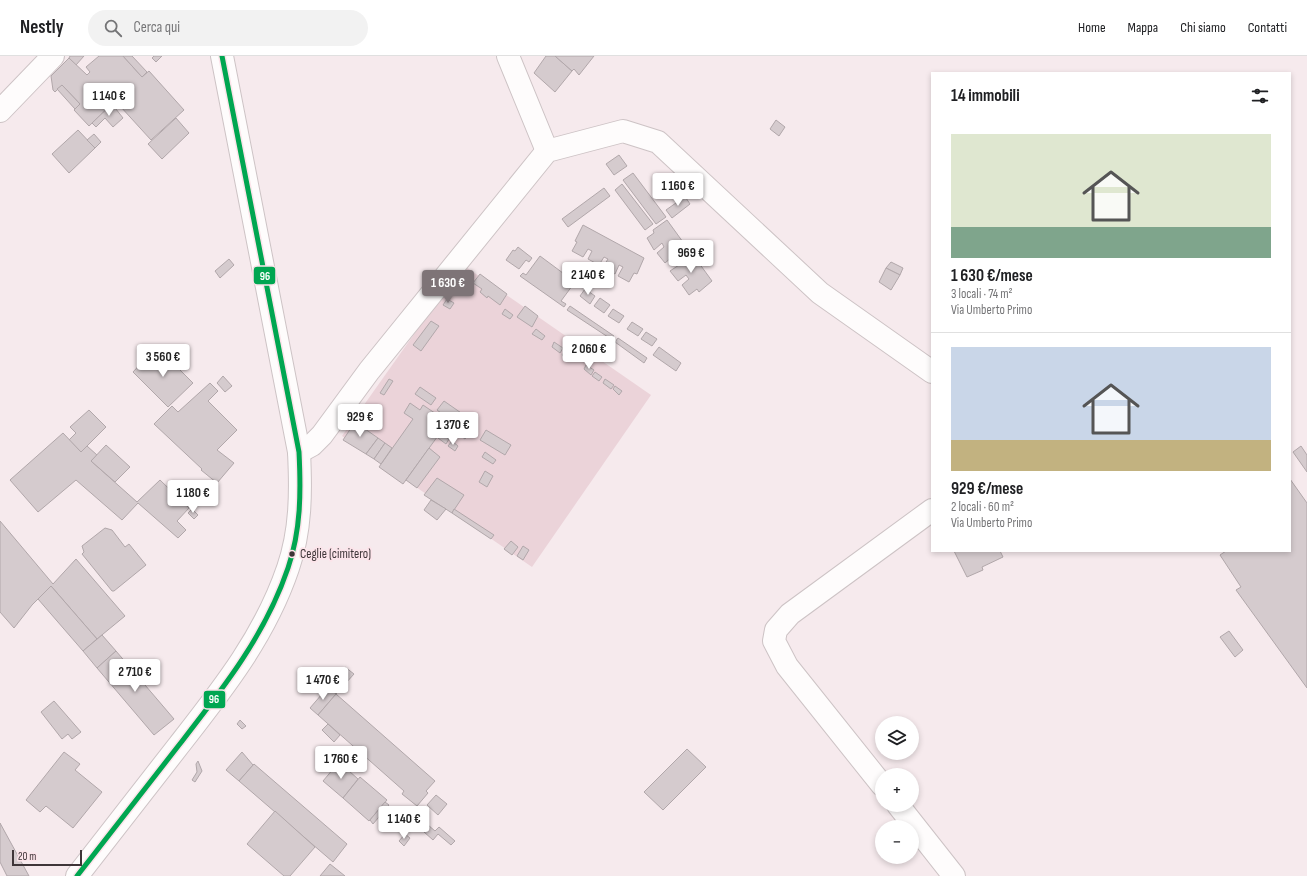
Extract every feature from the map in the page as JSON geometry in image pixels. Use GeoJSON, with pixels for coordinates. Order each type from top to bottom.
{"type":"FeatureCollection","features":[{"type":"Feature","properties":{"kind":"street"},"geometry":{"type":"LineString","coordinates":[[0,111],[53,56]]}},
{"type":"Feature","properties":{"kind":"street"},"geometry":{"type":"LineString","coordinates":[[77,876],[222,690],[249,649],[267,619],[288,568],[300,515],[299,452],[222,56]]}},
{"type":"Feature","properties":{"kind":"street"},"geometry":{"type":"LineString","coordinates":[[508,56],[546,151]]}},
{"type":"Feature","properties":{"kind":"street"},"geometry":{"type":"LineString","coordinates":[[299,452],[312,446],[322,435],[369,371],[546,151],[623,131],[658,142],[820,293],[931,371]]}},
{"type":"Feature","properties":{"kind":"street"},"geometry":{"type":"LineString","coordinates":[[875,777],[787,666],[774,642],[776,630],[790,614],[931,511]]}},
{"type":"Feature","properties":{"kind":"street"},"geometry":{"type":"LineString","coordinates":[[904,812],[954,876]]}},
{"type":"Feature","properties":{"kind":"shaded area"},"geometry":{"type":"Polygon","coordinates":[[[463,265],[651,395],[532,567],[342,436],[463,265]]]}},
{"type":"Feature","properties":{"kind":"building"},"geometry":{"type":"Polygon","coordinates":[[[70,56],[84,56],[76,65],[69,58],[70,56]]]}},
{"type":"Feature","properties":{"kind":"building"},"geometry":{"type":"Polygon","coordinates":[[[99,56],[123,56],[142,77],[149,71],[184,110],[151,140],[120,106],[117,109],[112,104],[89,126],[74,110],[80,104],[62,85],[55,92],[53,90],[51,76],[69,58],[87,75],[90,72],[86,67],[99,56]]]}},
{"type":"Feature","properties":{"kind":"building"},"geometry":{"type":"Polygon","coordinates":[[[123,56],[132,56],[147,72],[142,77],[123,56]]]}},
{"type":"Feature","properties":{"kind":"building"},"geometry":{"type":"Polygon","coordinates":[[[154,56],[162,56],[156,62],[152,58],[154,56]]]}},
{"type":"Feature","properties":{"kind":"building"},"geometry":{"type":"Polygon","coordinates":[[[546,56],[555,56],[572,71],[555,92],[534,73],[546,56]]]}},
{"type":"Feature","properties":{"kind":"building"},"geometry":{"type":"Polygon","coordinates":[[[555,56],[594,56],[579,75],[574,69],[572,71],[555,56]]]}},
{"type":"Feature","properties":{"kind":"building"},"geometry":{"type":"Polygon","coordinates":[[[62,85],[80,104],[75,109],[57,89],[62,85]]]}},
{"type":"Feature","properties":{"kind":"building"},"geometry":{"type":"Polygon","coordinates":[[[112,104],[123,118],[113,127],[105,118],[96,127],[92,123],[112,104]]]}},
{"type":"Feature","properties":{"kind":"building"},"geometry":{"type":"Polygon","coordinates":[[[176,118],[189,133],[162,159],[148,144],[176,118]]]}},
{"type":"Feature","properties":{"kind":"building"},"geometry":{"type":"Polygon","coordinates":[[[776,120],[785,127],[779,136],[770,129],[776,120]]]}},
{"type":"Feature","properties":{"kind":"building"},"geometry":{"type":"Polygon","coordinates":[[[78,130],[95,148],[69,173],[52,154],[78,130]]]}},
{"type":"Feature","properties":{"kind":"building"},"geometry":{"type":"Polygon","coordinates":[[[94,134],[101,142],[95,148],[87,140],[94,134]]]}},
{"type":"Feature","properties":{"kind":"building"},"geometry":{"type":"Polygon","coordinates":[[[619,155],[627,166],[614,175],[606,164],[619,155]]]}},
{"type":"Feature","properties":{"kind":"building"},"geometry":{"type":"Polygon","coordinates":[[[633,173],[666,217],[656,224],[623,180],[633,173]]]}},
{"type":"Feature","properties":{"kind":"building"},"geometry":{"type":"Polygon","coordinates":[[[622,184],[653,224],[645,230],[615,190],[622,184]]]}},
{"type":"Feature","properties":{"kind":"building"},"geometry":{"type":"Polygon","coordinates":[[[604,188],[610,196],[568,227],[562,219],[604,188]]]}},
{"type":"Feature","properties":{"kind":"building"},"geometry":{"type":"Polygon","coordinates":[[[683,198],[686,198],[690,204],[672,218],[666,210],[683,198]]]}},
{"type":"Feature","properties":{"kind":"building"},"geometry":{"type":"Polygon","coordinates":[[[667,220],[688,249],[674,260],[672,257],[665,263],[657,253],[664,247],[662,243],[654,250],[647,238],[654,233],[653,230],[667,220]]]}},
{"type":"Feature","properties":{"kind":"building"},"geometry":{"type":"Polygon","coordinates":[[[583,225],[644,258],[637,274],[634,273],[629,282],[618,276],[623,267],[619,265],[615,274],[603,267],[608,259],[604,257],[599,265],[588,259],[592,251],[588,249],[583,257],[572,251],[583,225]]]}},
{"type":"Feature","properties":{"kind":"building"},"geometry":{"type":"Polygon","coordinates":[[[518,247],[532,258],[529,262],[526,260],[519,269],[506,260],[513,250],[515,251],[518,247]]]}},
{"type":"Feature","properties":{"kind":"building"},"geometry":{"type":"Polygon","coordinates":[[[691,252],[712,281],[699,292],[697,289],[689,295],[682,285],[689,279],[686,275],[678,281],[670,271],[679,265],[676,262],[691,252]]]}},
{"type":"Feature","properties":{"kind":"building"},"geometry":{"type":"Polygon","coordinates":[[[540,256],[575,282],[561,301],[566,304],[564,307],[520,276],[523,273],[526,275],[540,256]]]}},
{"type":"Feature","properties":{"kind":"building"},"geometry":{"type":"Polygon","coordinates":[[[229,259],[234,265],[220,278],[215,271],[229,259]]]}},
{"type":"Feature","properties":{"kind":"building"},"geometry":{"type":"Polygon","coordinates":[[[891,262],[903,268],[900,275],[886,268],[891,262]]]}},
{"type":"Feature","properties":{"kind":"building"},"geometry":{"type":"Polygon","coordinates":[[[886,268],[900,275],[891,290],[879,282],[886,268]]]}},
{"type":"Feature","properties":{"kind":"building"},"geometry":{"type":"Polygon","coordinates":[[[480,274],[507,294],[500,305],[488,296],[487,298],[480,292],[482,289],[473,283],[480,274]]]}},
{"type":"Feature","properties":{"kind":"building"},"geometry":{"type":"Polygon","coordinates":[[[585,289],[595,296],[590,304],[580,296],[585,289]]]}},
{"type":"Feature","properties":{"kind":"building"},"geometry":{"type":"Polygon","coordinates":[[[600,298],[610,305],[604,313],[594,306],[600,298]]]}},
{"type":"Feature","properties":{"kind":"building"},"geometry":{"type":"Polygon","coordinates":[[[447,299],[454,303],[450,309],[443,305],[447,299]]]}},
{"type":"Feature","properties":{"kind":"building"},"geometry":{"type":"Polygon","coordinates":[[[525,306],[538,316],[532,327],[517,317],[525,306]]]}},
{"type":"Feature","properties":{"kind":"building"},"geometry":{"type":"Polygon","coordinates":[[[570,306],[614,336],[611,339],[567,310],[570,306]]]}},
{"type":"Feature","properties":{"kind":"building"},"geometry":{"type":"Polygon","coordinates":[[[505,309],[513,315],[510,319],[502,314],[505,309]]]}},
{"type":"Feature","properties":{"kind":"building"},"geometry":{"type":"Polygon","coordinates":[[[613,309],[624,316],[619,323],[608,316],[613,309]]]}},
{"type":"Feature","properties":{"kind":"building"},"geometry":{"type":"Polygon","coordinates":[[[431,321],[439,326],[421,351],[413,345],[431,321]]]}},
{"type":"Feature","properties":{"kind":"building"},"geometry":{"type":"Polygon","coordinates":[[[632,322],[643,329],[638,336],[627,329],[632,322]]]}},
{"type":"Feature","properties":{"kind":"building"},"geometry":{"type":"Polygon","coordinates":[[[536,329],[545,336],[542,340],[532,334],[536,329]]]}},
{"type":"Feature","properties":{"kind":"building"},"geometry":{"type":"Polygon","coordinates":[[[646,332],[657,339],[652,346],[641,339],[646,332]]]}},
{"type":"Feature","properties":{"kind":"building"},"geometry":{"type":"Polygon","coordinates":[[[618,338],[647,358],[644,363],[615,342],[618,338]]]}},
{"type":"Feature","properties":{"kind":"building"},"geometry":{"type":"Polygon","coordinates":[[[554,342],[563,348],[560,353],[552,347],[554,342]]]}},
{"type":"Feature","properties":{"kind":"building"},"geometry":{"type":"Polygon","coordinates":[[[659,347],[681,363],[676,371],[653,355],[659,347]]]}},
{"type":"Feature","properties":{"kind":"building"},"geometry":{"type":"Polygon","coordinates":[[[159,349],[193,383],[168,407],[133,372],[145,359],[147,361],[159,349]]]}},
{"type":"Feature","properties":{"kind":"building"},"geometry":{"type":"Polygon","coordinates":[[[565,351],[574,356],[571,361],[562,355],[565,351]]]}},
{"type":"Feature","properties":{"kind":"building"},"geometry":{"type":"Polygon","coordinates":[[[586,365],[594,370],[591,375],[584,369],[586,365]]]}},
{"type":"Feature","properties":{"kind":"building"},"geometry":{"type":"Polygon","coordinates":[[[595,372],[602,377],[599,381],[592,376],[595,372]]]}},
{"type":"Feature","properties":{"kind":"building"},"geometry":{"type":"Polygon","coordinates":[[[223,376],[232,386],[225,392],[217,383],[223,376]]]}},
{"type":"Feature","properties":{"kind":"building"},"geometry":{"type":"Polygon","coordinates":[[[389,379],[393,381],[384,395],[380,393],[389,379]]]}},
{"type":"Feature","properties":{"kind":"building"},"geometry":{"type":"Polygon","coordinates":[[[605,379],[614,385],[611,389],[603,383],[605,379]]]}},
{"type":"Feature","properties":{"kind":"building"},"geometry":{"type":"Polygon","coordinates":[[[210,383],[218,391],[208,401],[237,430],[217,450],[234,463],[217,483],[201,470],[202,469],[154,424],[172,406],[178,412],[210,383]]]}},
{"type":"Feature","properties":{"kind":"building"},"geometry":{"type":"Polygon","coordinates":[[[615,386],[622,391],[619,395],[613,389],[615,386]]]}},
{"type":"Feature","properties":{"kind":"building"},"geometry":{"type":"Polygon","coordinates":[[[420,387],[436,398],[431,405],[415,394],[420,387]]]}},
{"type":"Feature","properties":{"kind":"building"},"geometry":{"type":"Polygon","coordinates":[[[444,401],[477,424],[465,439],[446,425],[449,419],[437,410],[444,401]]]}},
{"type":"Feature","properties":{"kind":"building"},"geometry":{"type":"Polygon","coordinates":[[[410,403],[420,410],[423,405],[448,422],[403,484],[379,467],[413,419],[404,413],[410,403]]]}},
{"type":"Feature","properties":{"kind":"building"},"geometry":{"type":"Polygon","coordinates":[[[89,410],[106,427],[81,452],[69,440],[76,433],[70,427],[89,410]]]}},
{"type":"Feature","properties":{"kind":"building"},"geometry":{"type":"Polygon","coordinates":[[[355,422],[378,438],[366,454],[343,440],[355,422]]]}},
{"type":"Feature","properties":{"kind":"building"},"geometry":{"type":"Polygon","coordinates":[[[486,430],[511,445],[505,455],[480,440],[486,430]]]}},
{"type":"Feature","properties":{"kind":"building"},"geometry":{"type":"Polygon","coordinates":[[[63,433],[81,452],[87,446],[97,455],[91,461],[137,502],[160,480],[189,508],[177,521],[186,530],[178,538],[138,503],[122,520],[76,480],[38,512],[10,480],[63,433]]]}},
{"type":"Feature","properties":{"kind":"building"},"geometry":{"type":"Polygon","coordinates":[[[441,434],[449,439],[446,444],[438,438],[441,434]]]}},
{"type":"Feature","properties":{"kind":"building"},"geometry":{"type":"Polygon","coordinates":[[[378,438],[385,443],[374,459],[366,454],[378,438]]]}},
{"type":"Feature","properties":{"kind":"building"},"geometry":{"type":"Polygon","coordinates":[[[452,441],[458,446],[455,451],[448,446],[452,441]]]}},
{"type":"Feature","properties":{"kind":"building"},"geometry":{"type":"Polygon","coordinates":[[[385,443],[392,448],[381,464],[374,459],[385,443]]]}},
{"type":"Feature","properties":{"kind":"building"},"geometry":{"type":"Polygon","coordinates":[[[106,445],[130,467],[115,482],[91,461],[106,445]]]}},
{"type":"Feature","properties":{"kind":"building"},"geometry":{"type":"Polygon","coordinates":[[[1301,446],[1307,455],[1307,472],[1293,452],[1301,446]]]}},
{"type":"Feature","properties":{"kind":"building"},"geometry":{"type":"Polygon","coordinates":[[[429,448],[440,457],[417,488],[406,480],[429,448]]]}},
{"type":"Feature","properties":{"kind":"building"},"geometry":{"type":"Polygon","coordinates":[[[485,452],[496,460],[493,464],[482,457],[485,452]]]}},
{"type":"Feature","properties":{"kind":"building"},"geometry":{"type":"Polygon","coordinates":[[[485,471],[493,476],[487,487],[479,482],[485,471]]]}},
{"type":"Feature","properties":{"kind":"building"},"geometry":{"type":"Polygon","coordinates":[[[437,478],[464,495],[452,513],[424,495],[437,478]]]}},
{"type":"Feature","properties":{"kind":"building"},"geometry":{"type":"Polygon","coordinates":[[[1291,480],[1307,503],[1307,688],[1236,590],[1241,587],[1220,555],[1224,552],[1291,552],[1291,480]]]}},
{"type":"Feature","properties":{"kind":"building"},"geometry":{"type":"Polygon","coordinates":[[[431,500],[446,509],[437,520],[424,510],[431,500]]]}},
{"type":"Feature","properties":{"kind":"building"},"geometry":{"type":"Polygon","coordinates":[[[192,509],[198,515],[194,519],[188,513],[192,509]]]}},
{"type":"Feature","properties":{"kind":"building"},"geometry":{"type":"Polygon","coordinates":[[[454,509],[494,535],[491,539],[452,513],[454,509]]]}},
{"type":"Feature","properties":{"kind":"building"},"geometry":{"type":"Polygon","coordinates":[[[0,521],[53,584],[76,559],[125,616],[97,639],[51,586],[32,605],[14,628],[0,612],[0,521]]]}},
{"type":"Feature","properties":{"kind":"building"},"geometry":{"type":"Polygon","coordinates":[[[105,528],[112,530],[125,547],[129,544],[146,565],[114,591],[112,591],[82,554],[84,552],[82,546],[105,528]]]}},
{"type":"Feature","properties":{"kind":"building"},"geometry":{"type":"Polygon","coordinates":[[[511,541],[518,547],[512,555],[504,549],[511,541]]]}},
{"type":"Feature","properties":{"kind":"building"},"geometry":{"type":"Polygon","coordinates":[[[523,546],[529,550],[523,560],[517,556],[523,546]]]}},
{"type":"Feature","properties":{"kind":"building"},"geometry":{"type":"Polygon","coordinates":[[[954,552],[1000,552],[1003,557],[982,567],[983,570],[967,577],[954,552]]]}},
{"type":"Feature","properties":{"kind":"building"},"geometry":{"type":"Polygon","coordinates":[[[51,586],[97,639],[83,651],[38,599],[51,586]]]}},
{"type":"Feature","properties":{"kind":"building"},"geometry":{"type":"Polygon","coordinates":[[[1229,631],[1243,650],[1235,657],[1220,637],[1229,631]]]}},
{"type":"Feature","properties":{"kind":"building"},"geometry":{"type":"Polygon","coordinates":[[[102,635],[116,651],[97,668],[83,651],[102,635]]]}},
{"type":"Feature","properties":{"kind":"building"},"geometry":{"type":"Polygon","coordinates":[[[116,651],[174,719],[154,735],[97,668],[116,651]]]}},
{"type":"Feature","properties":{"kind":"building"},"geometry":{"type":"Polygon","coordinates":[[[345,667],[354,674],[336,694],[328,687],[332,684],[330,682],[345,667]]]}},
{"type":"Feature","properties":{"kind":"building"},"geometry":{"type":"Polygon","coordinates":[[[321,680],[328,687],[323,693],[316,685],[321,680]]]}},
{"type":"Feature","properties":{"kind":"building"},"geometry":{"type":"Polygon","coordinates":[[[328,687],[336,694],[318,715],[310,708],[328,687]]]}},
{"type":"Feature","properties":{"kind":"building"},"geometry":{"type":"Polygon","coordinates":[[[336,694],[435,781],[426,791],[428,793],[417,806],[402,794],[404,791],[318,715],[336,694]]]}},
{"type":"Feature","properties":{"kind":"building"},"geometry":{"type":"Polygon","coordinates":[[[54,701],[81,732],[72,739],[68,734],[62,739],[41,712],[54,701]]]}},
{"type":"Feature","properties":{"kind":"building"},"geometry":{"type":"Polygon","coordinates":[[[240,720],[246,726],[242,729],[237,724],[240,720]]]}},
{"type":"Feature","properties":{"kind":"building"},"geometry":{"type":"Polygon","coordinates":[[[328,724],[340,735],[334,742],[322,730],[328,724]]]}},
{"type":"Feature","properties":{"kind":"building"},"geometry":{"type":"Polygon","coordinates":[[[687,749],[706,767],[663,810],[644,792],[687,749]]]}},
{"type":"Feature","properties":{"kind":"building"},"geometry":{"type":"Polygon","coordinates":[[[64,752],[80,764],[75,770],[102,792],[73,828],[46,806],[40,812],[26,800],[64,752]]]}},
{"type":"Feature","properties":{"kind":"building"},"geometry":{"type":"Polygon","coordinates":[[[242,752],[253,765],[239,781],[226,770],[242,752]]]}},
{"type":"Feature","properties":{"kind":"building"},"geometry":{"type":"Polygon","coordinates":[[[198,761],[202,771],[195,782],[192,780],[197,772],[196,764],[198,761]]]}},
{"type":"Feature","properties":{"kind":"building"},"geometry":{"type":"Polygon","coordinates":[[[339,762],[358,779],[343,798],[323,781],[339,762]]]}},
{"type":"Feature","properties":{"kind":"building"},"geometry":{"type":"Polygon","coordinates":[[[254,764],[347,844],[333,862],[239,781],[254,764]]]}},
{"type":"Feature","properties":{"kind":"building"},"geometry":{"type":"Polygon","coordinates":[[[360,777],[387,800],[369,821],[343,798],[360,777]]]}},
{"type":"Feature","properties":{"kind":"building"},"geometry":{"type":"Polygon","coordinates":[[[436,795],[447,804],[438,815],[427,805],[436,795]]]}},
{"type":"Feature","properties":{"kind":"building"},"geometry":{"type":"Polygon","coordinates":[[[385,802],[389,805],[373,824],[370,820],[385,802]]]}},
{"type":"Feature","properties":{"kind":"building"},"geometry":{"type":"Polygon","coordinates":[[[275,811],[315,847],[290,876],[284,876],[247,844],[275,811]]]}},
{"type":"Feature","properties":{"kind":"building"},"geometry":{"type":"Polygon","coordinates":[[[404,812],[411,819],[405,825],[398,819],[404,812]]]}},
{"type":"Feature","properties":{"kind":"building"},"geometry":{"type":"Polygon","coordinates":[[[420,818],[435,831],[439,827],[455,841],[451,845],[438,834],[433,840],[415,824],[420,818]]]}},
{"type":"Feature","properties":{"kind":"building"},"geometry":{"type":"Polygon","coordinates":[[[0,823],[29,876],[7,876],[0,862],[0,823]]]}},
{"type":"Feature","properties":{"kind":"building"},"geometry":{"type":"Polygon","coordinates":[[[405,834],[410,838],[404,846],[399,841],[405,834]]]}},
{"type":"Feature","properties":{"kind":"building"},"geometry":{"type":"Polygon","coordinates":[[[330,864],[345,876],[320,876],[330,864]]]}},
{"type":"Feature","properties":{"kind":"transit line","name":"96"},"geometry":{"type":"LineString","coordinates":[[77,876],[211,704],[255,639],[267,617],[288,568],[298,525],[300,496],[299,452],[222,56]]}},
{"type":"Feature","properties":{"kind":"place","name":"Ceglie (cimitero)"},"geometry":{"type":"Point","coordinates":[292,554]}}]}
